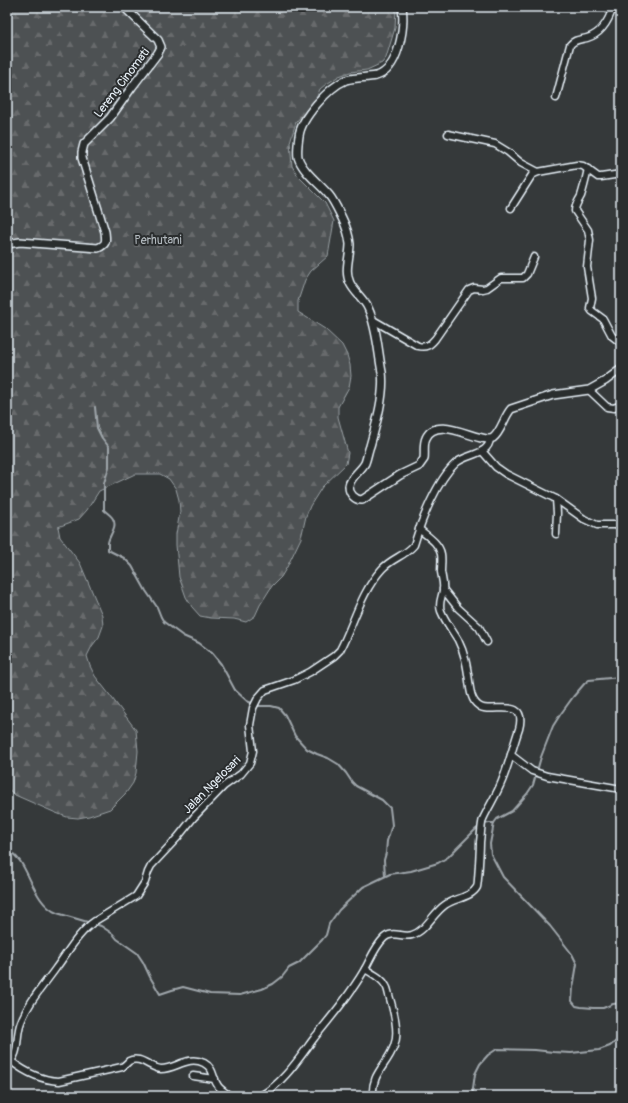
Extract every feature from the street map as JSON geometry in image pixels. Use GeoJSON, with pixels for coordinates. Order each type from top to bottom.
{"type":"FeatureCollection","features":[{"type":"Feature","properties":{"kind":"main road","name":"Lereng Cinomati"},"geometry":{"type":"LineString","coordinates":[[7,244],[20,242],[98,248],[103,246],[106,240],[105,232],[82,158],[84,144],[110,118],[160,52],[161,47],[158,40],[124,7]]}},
{"type":"Feature","properties":{"kind":"main road"},"geometry":{"type":"LineString","coordinates":[[402,7],[402,28],[398,50],[390,67],[377,76],[352,78],[345,80],[334,87],[318,102],[303,122],[299,134],[298,157],[301,164],[329,195],[348,231],[350,245],[348,273],[350,283],[367,306],[372,320],[382,372],[382,391],[374,430],[365,463],[350,484],[350,492],[352,496],[357,500],[362,500],[419,466],[424,460],[424,442],[426,437],[434,430],[452,430],[490,439],[497,433],[511,409],[553,395],[589,390],[605,382],[621,369]]}},
{"type":"Feature","properties":{"kind":"street"},"geometry":{"type":"LineString","coordinates":[[556,98],[570,45],[574,41],[596,35],[611,14],[614,7],[621,12]]}},
{"type":"Feature","properties":{"kind":"street"},"geometry":{"type":"LineString","coordinates":[[448,134],[495,144],[508,152],[521,164],[538,172]]}},
{"type":"Feature","properties":{"kind":"street"},"geometry":{"type":"LineString","coordinates":[[511,208],[531,177],[538,172],[577,164],[588,169],[598,177],[621,174]]}},
{"type":"Feature","properties":{"kind":"street"},"geometry":{"type":"LineString","coordinates":[[588,169],[581,196],[575,206],[575,209],[588,230],[590,240],[587,267],[592,298],[590,308],[603,319],[612,336],[621,343]]}},
{"type":"Feature","properties":{"kind":"street"},"geometry":{"type":"LineString","coordinates":[[372,320],[418,346],[425,347],[431,344],[435,339],[469,290],[474,288],[487,288],[503,278],[523,278],[534,257]]}},
{"type":"Feature","properties":{"kind":"street"},"geometry":{"type":"LineString","coordinates":[[589,390],[607,407],[614,408],[621,405]]}},
{"type":"Feature","properties":{"kind":"street"},"geometry":{"type":"LineString","coordinates":[[490,439],[488,445],[482,451],[496,467],[506,474],[556,499],[584,519],[597,526],[615,525],[621,527]]}},
{"type":"Feature","properties":{"kind":"street","name":"Jalan Ngelosari"},"geometry":{"type":"LineString","coordinates":[[9,1062],[15,1056],[20,1023],[27,1008],[79,937],[92,922],[136,896],[145,882],[151,866],[160,855],[224,786],[241,774],[246,768],[252,757],[253,750],[250,725],[253,708],[258,698],[265,690],[294,680],[310,672],[334,656],[340,650],[364,595],[381,570],[388,562],[410,550],[414,545],[429,504],[451,468],[458,461],[482,451]]}},
{"type":"Feature","properties":{"kind":"street"},"geometry":{"type":"LineString","coordinates":[[556,499],[556,534]]}},
{"type":"Feature","properties":{"kind":"street"},"geometry":{"type":"LineString","coordinates":[[419,529],[437,545],[441,552],[441,571],[444,589],[458,608],[479,627],[487,642]]}},
{"type":"Feature","properties":{"kind":"street"},"geometry":{"type":"LineString","coordinates":[[260,1096],[269,1092],[280,1082],[335,1012],[365,969],[378,945],[385,936],[394,934],[407,936],[420,932],[445,904],[469,894],[477,887],[478,860],[483,820],[502,780],[520,724],[518,714],[515,710],[509,708],[485,708],[477,705],[471,692],[465,655],[441,610],[440,599],[444,589]]}},
{"type":"Feature","properties":{"kind":"street"},"geometry":{"type":"LineString","coordinates":[[510,755],[532,771],[547,776],[621,789]]}},
{"type":"Feature","properties":{"kind":"street"},"geometry":{"type":"LineString","coordinates":[[365,969],[377,976],[386,986],[394,1015],[396,1031],[395,1046],[376,1076],[372,1088],[373,1096]]}},
{"type":"Feature","properties":{"kind":"street"},"geometry":{"type":"LineString","coordinates":[[9,1062],[42,1078],[59,1081],[122,1068],[130,1060],[142,1060],[147,1064],[161,1069],[192,1060],[203,1062],[209,1066],[218,1085],[230,1096]]}},
{"type":"Feature","properties":{"kind":"street"},"geometry":{"type":"LineString","coordinates":[[193,1076],[215,1079]]}},
{"type":"Feature","properties":{"kind":"green space","name":"Perhutani"},"geometry":{"type":"Polygon","coordinates":[[[7,7],[396,8],[395,28],[386,58],[382,63],[367,70],[350,72],[339,76],[320,89],[316,99],[296,122],[290,142],[292,166],[298,176],[325,203],[334,221],[328,256],[311,271],[305,280],[298,301],[298,312],[325,329],[342,345],[350,365],[351,376],[349,387],[338,407],[338,417],[348,453],[346,464],[322,487],[310,506],[301,538],[281,577],[272,586],[255,616],[246,622],[234,619],[200,616],[186,597],[179,577],[176,534],[180,512],[176,489],[169,479],[160,474],[135,474],[99,491],[87,510],[79,519],[58,527],[60,537],[80,563],[102,615],[103,626],[99,637],[87,656],[90,666],[95,676],[136,730],[138,751],[136,773],[133,783],[126,793],[110,809],[78,818],[67,817],[56,813],[15,795],[7,788],[7,7]]]}},
{"type":"Feature","properties":{"kind":"waterway"},"geometry":{"type":"LineString","coordinates":[[95,407],[97,428],[109,447],[109,467],[104,483],[104,510],[111,516],[114,525],[108,543],[108,550],[124,558],[132,566],[157,607],[164,622],[183,636],[199,643],[212,653],[221,664],[235,690],[247,701],[258,706],[271,706],[279,708],[285,715],[295,736],[307,749],[338,764],[356,786],[382,800],[390,808],[392,825],[387,841],[384,860],[385,876]]}},
{"type":"Feature","properties":{"kind":"waterway"},"geometry":{"type":"LineString","coordinates":[[484,824],[494,823],[497,819],[512,811],[527,794],[533,785],[541,757],[553,726],[573,697],[585,683],[589,680],[621,677]]}},
{"type":"Feature","properties":{"kind":"waterway"},"geometry":{"type":"LineString","coordinates":[[494,823],[490,844],[491,854],[503,877],[550,926],[572,954],[577,964],[572,1001],[576,1006],[593,1008],[603,1008],[621,1003]]}},
{"type":"Feature","properties":{"kind":"waterway"},"geometry":{"type":"LineString","coordinates":[[95,924],[113,934],[117,939],[137,953],[160,994],[183,987],[210,994],[240,995],[262,989],[273,984],[282,977],[289,968],[299,963],[326,935],[329,924],[339,910],[363,887],[390,874],[411,871],[438,863],[448,857],[480,826]]}},
{"type":"Feature","properties":{"kind":"waterway"},"geometry":{"type":"LineString","coordinates":[[7,847],[20,861],[44,904],[57,913],[91,923]]}},
{"type":"Feature","properties":{"kind":"waterway"},"geometry":{"type":"LineString","coordinates":[[472,1096],[475,1074],[480,1064],[488,1055],[497,1049],[571,1053],[599,1050],[610,1046],[621,1037]]}}]}
